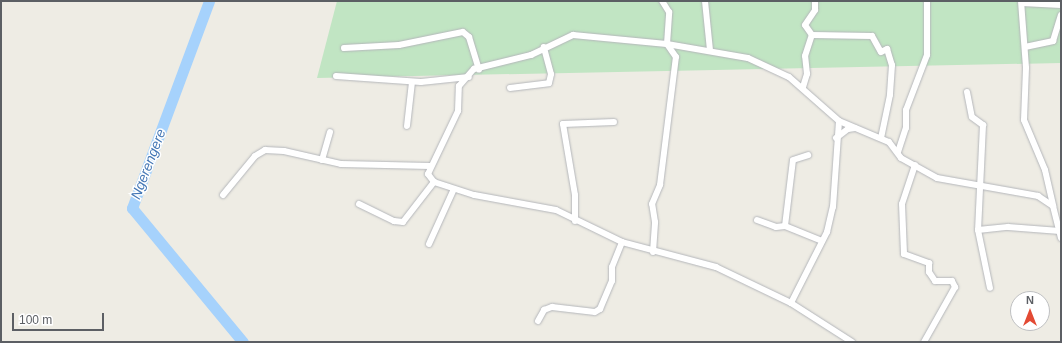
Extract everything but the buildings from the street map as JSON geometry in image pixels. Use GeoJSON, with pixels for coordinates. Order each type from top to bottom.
{"type":"FeatureCollection","features":[{"type":"Feature","properties":{"kind":"street"},"geometry":{"type":"LineString","coordinates":[[653,252],[655,222],[652,204],[660,185],[676,57],[667,44],[669,12],[662,1]]}},
{"type":"Feature","properties":{"kind":"street"},"geometry":{"type":"LineString","coordinates":[[705,1],[710,50]]}},
{"type":"Feature","properties":{"kind":"street"},"geometry":{"type":"LineString","coordinates":[[812,35],[805,25],[815,10],[815,1]]}},
{"type":"Feature","properties":{"kind":"street"},"geometry":{"type":"LineString","coordinates":[[898,152],[906,128],[906,110],[926,55],[927,1]]}},
{"type":"Feature","properties":{"kind":"street"},"geometry":{"type":"LineString","coordinates":[[1061,5],[1022,2],[1025,47],[1024,120],[1045,170],[1053,206],[1058,213],[1061,238]]}},
{"type":"Feature","properties":{"kind":"street"},"geometry":{"type":"LineString","coordinates":[[1025,47],[1053,41],[1061,15]]}},
{"type":"Feature","properties":{"kind":"street"},"geometry":{"type":"LineString","coordinates":[[344,48],[399,45],[463,32],[469,36],[479,69]]}},
{"type":"Feature","properties":{"kind":"street"},"geometry":{"type":"LineString","coordinates":[[852,342],[791,303],[716,267],[653,252],[622,242],[607,232],[575,221],[556,210],[454,189],[434,182],[428,174],[430,166],[458,111],[459,86],[479,69],[507,63],[562,38],[584,34],[710,50],[769,66],[803,87],[839,122],[859,128],[889,142],[898,152],[915,165],[937,178],[981,187],[1024,191],[1053,206]]}},
{"type":"Feature","properties":{"kind":"street"},"geometry":{"type":"LineString","coordinates":[[803,87],[807,74],[805,56],[812,35]]}},
{"type":"Feature","properties":{"kind":"street"},"geometry":{"type":"LineString","coordinates":[[812,35],[872,36],[881,52],[887,49],[892,64],[890,95],[881,138]]}},
{"type":"Feature","properties":{"kind":"street"},"geometry":{"type":"LineString","coordinates":[[510,88],[549,82],[551,74],[544,47]]}},
{"type":"Feature","properties":{"kind":"street"},"geometry":{"type":"LineString","coordinates":[[336,76],[412,82],[469,77]]}},
{"type":"Feature","properties":{"kind":"street"},"geometry":{"type":"LineString","coordinates":[[407,126],[412,82]]}},
{"type":"Feature","properties":{"kind":"street"},"geometry":{"type":"LineString","coordinates":[[966,92],[972,117],[983,125],[978,230],[990,288]]}},
{"type":"Feature","properties":{"kind":"street"},"geometry":{"type":"LineString","coordinates":[[575,221],[575,195],[563,124],[614,122]]}},
{"type":"Feature","properties":{"kind":"street"},"geometry":{"type":"LineString","coordinates":[[791,303],[822,241],[833,207],[836,138],[839,122]]}},
{"type":"Feature","properties":{"kind":"street"},"geometry":{"type":"LineString","coordinates":[[836,138],[848,129],[859,128]]}},
{"type":"Feature","properties":{"kind":"street"},"geometry":{"type":"LineString","coordinates":[[322,160],[330,132]]}},
{"type":"Feature","properties":{"kind":"street"},"geometry":{"type":"LineString","coordinates":[[223,195],[261,151],[284,150],[322,160],[354,165],[430,166]]}},
{"type":"Feature","properties":{"kind":"street"},"geometry":{"type":"LineString","coordinates":[[785,226],[793,160],[808,155]]}},
{"type":"Feature","properties":{"kind":"street"},"geometry":{"type":"LineString","coordinates":[[915,165],[902,204],[904,254],[929,263],[929,272],[935,281],[952,281],[955,287],[924,342]]}},
{"type":"Feature","properties":{"kind":"street"},"geometry":{"type":"LineString","coordinates":[[359,204],[401,222],[412,215],[434,182]]}},
{"type":"Feature","properties":{"kind":"street"},"geometry":{"type":"LineString","coordinates":[[429,244],[454,189]]}},
{"type":"Feature","properties":{"kind":"street"},"geometry":{"type":"LineString","coordinates":[[757,220],[776,227],[785,226],[822,241]]}},
{"type":"Feature","properties":{"kind":"street"},"geometry":{"type":"LineString","coordinates":[[978,230],[1008,227],[1060,231]]}},
{"type":"Feature","properties":{"kind":"street"},"geometry":{"type":"LineString","coordinates":[[538,321],[544,310],[552,307],[595,312],[600,309],[612,281],[612,266],[622,242]]}},
{"type":"Feature","properties":{"kind":"green space"},"geometry":{"type":"Polygon","coordinates":[[[337,1],[1061,1],[1061,63],[317,78],[337,1]]]}},
{"type":"Feature","properties":{"kind":"waterway","name":"Ngerengere"},"geometry":{"type":"LineString","coordinates":[[209,1],[132,208],[243,342]]}}]}
